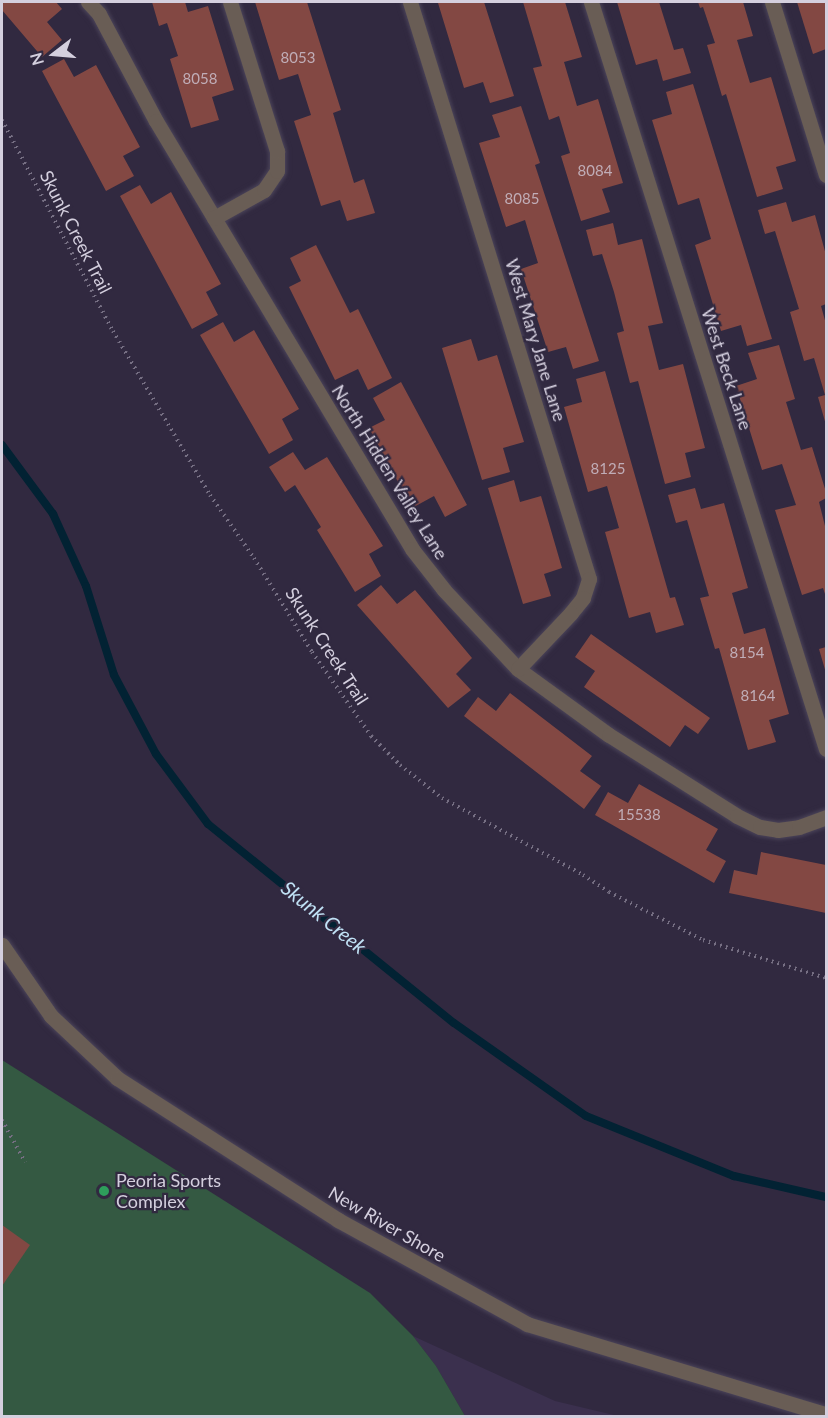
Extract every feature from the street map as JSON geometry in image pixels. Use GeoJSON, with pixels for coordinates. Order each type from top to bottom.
{"type":"FeatureCollection","features":[{"type":"Feature","properties":{"kind":"street","name":"North Hidden Valley Lane"},"geometry":{"type":"LineString","coordinates":[[88,2],[111,35],[135,85],[412,549],[444,590],[518,669],[609,735],[737,816],[759,827],[778,830],[799,827],[826,818]]}},
{"type":"Feature","properties":{"kind":"street"},"geometry":{"type":"LineString","coordinates":[[214,218],[264,190],[277,171],[277,151],[230,2]]}},
{"type":"Feature","properties":{"kind":"street","name":"West Mary Jane Lane"},"geometry":{"type":"LineString","coordinates":[[410,2],[589,579],[583,597],[570,614],[518,669]]}},
{"type":"Feature","properties":{"kind":"street","name":"West Beck Lane"},"geometry":{"type":"LineString","coordinates":[[591,2],[826,749]]}},
{"type":"Feature","properties":{"kind":"street"},"geometry":{"type":"LineString","coordinates":[[772,2],[826,175]]}},
{"type":"Feature","properties":{"kind":"street","name":"New River Shore"},"geometry":{"type":"LineString","coordinates":[[2,945],[51,1016],[117,1078],[338,1221],[526,1324],[826,1414]]}},
{"type":"Feature","properties":{"kind":"path","name":"Skunk Creek Trail"},"geometry":{"type":"LineString","coordinates":[[2,120],[112,331],[210,495],[254,558],[312,652],[371,736],[400,765],[442,798],[583,874],[609,892],[703,940],[826,978]]}},
{"type":"Feature","properties":{"kind":"path"},"geometry":{"type":"LineString","coordinates":[[2,1120],[26,1162]]}},
{"type":"Feature","properties":{"kind":"shaded area"},"geometry":{"type":"Polygon","coordinates":[[[413,1336],[555,1401],[618,1416],[465,1416],[436,1366],[413,1336]]]}},
{"type":"Feature","properties":{"kind":"green space","name":"Peoria Sports Complex"},"geometry":{"type":"Polygon","coordinates":[[[2,1060],[370,1293],[413,1336],[436,1366],[465,1416],[2,1416],[2,1060]]]}},
{"type":"Feature","properties":{"kind":"building"},"geometry":{"type":"Polygon","coordinates":[[[2,2],[56,2],[62,9],[47,22],[62,40],[42,57],[2,10],[2,2]]]}},
{"type":"Feature","properties":{"kind":"building"},"geometry":{"type":"Polygon","coordinates":[[[152,2],[185,2],[188,12],[208,6],[234,90],[212,97],[219,120],[191,128],[170,59],[178,56],[167,23],[159,26],[152,2]]]}},
{"type":"Feature","properties":{"kind":"building"},"geometry":{"type":"Polygon","coordinates":[[[255,2],[307,2],[341,110],[333,113],[354,183],[364,179],[375,213],[347,221],[340,200],[321,206],[294,121],[311,115],[298,74],[279,80],[255,2]]]}},
{"type":"Feature","properties":{"kind":"building"},"geometry":{"type":"Polygon","coordinates":[[[484,2],[514,96],[490,103],[483,82],[464,88],[438,3],[484,2]]]}},
{"type":"Feature","properties":{"kind":"building"},"geometry":{"type":"Polygon","coordinates":[[[523,2],[565,2],[582,57],[564,62],[577,106],[598,99],[623,183],[602,189],[610,212],[581,221],[561,156],[570,153],[559,116],[549,120],[533,68],[542,66],[523,2]]]}},
{"type":"Feature","properties":{"kind":"building"},"geometry":{"type":"Polygon","coordinates":[[[617,2],[659,2],[674,50],[683,48],[691,73],[663,81],[657,59],[636,65],[617,2]]]}},
{"type":"Feature","properties":{"kind":"building"},"geometry":{"type":"Polygon","coordinates":[[[698,2],[743,2],[753,36],[737,40],[750,83],[771,77],[796,161],[776,167],[783,189],[757,197],[726,94],[722,96],[707,45],[715,43],[703,7],[700,8],[698,2]]]}},
{"type":"Feature","properties":{"kind":"building"},"geometry":{"type":"Polygon","coordinates":[[[797,2],[826,2],[826,49],[813,54],[797,2]]]}},
{"type":"Feature","properties":{"kind":"building"},"geometry":{"type":"Polygon","coordinates":[[[64,59],[74,77],[96,65],[140,147],[123,156],[134,176],[106,191],[42,71],[64,59]]]}},
{"type":"Feature","properties":{"kind":"building"},"geometry":{"type":"Polygon","coordinates":[[[693,84],[772,339],[747,346],[741,325],[721,331],[695,245],[711,239],[699,198],[678,205],[652,120],[672,114],[666,92],[693,84]]]}},
{"type":"Feature","properties":{"kind":"building"},"geometry":{"type":"Polygon","coordinates":[[[521,106],[540,163],[535,165],[599,361],[573,369],[566,347],[548,352],[521,269],[538,263],[525,220],[506,227],[479,143],[500,137],[492,115],[521,106]]]}},
{"type":"Feature","properties":{"kind":"building"},"geometry":{"type":"Polygon","coordinates":[[[140,185],[151,204],[171,192],[221,284],[206,292],[218,315],[192,329],[120,196],[140,185]]]}},
{"type":"Feature","properties":{"kind":"building"},"geometry":{"type":"Polygon","coordinates":[[[786,202],[792,222],[815,215],[826,255],[826,304],[821,306],[826,324],[826,425],[818,397],[825,395],[814,358],[804,361],[790,312],[799,309],[775,231],[765,234],[758,210],[786,202]]]}},
{"type":"Feature","properties":{"kind":"building"},"geometry":{"type":"Polygon","coordinates":[[[613,223],[618,245],[642,239],[663,323],[648,326],[659,370],[683,364],[705,448],[685,453],[691,477],[665,484],[638,381],[630,383],[617,333],[624,331],[614,292],[602,254],[593,256],[586,230],[613,223]]]}},
{"type":"Feature","properties":{"kind":"building"},"geometry":{"type":"Polygon","coordinates":[[[316,245],[350,313],[358,309],[392,378],[368,390],[358,369],[335,380],[289,287],[301,281],[290,258],[316,245]]]}},
{"type":"Feature","properties":{"kind":"building"},"geometry":{"type":"Polygon","coordinates":[[[223,322],[234,342],[254,330],[299,409],[282,419],[293,440],[269,454],[200,335],[223,322]]]}},
{"type":"Feature","properties":{"kind":"building"},"geometry":{"type":"Polygon","coordinates":[[[471,339],[478,361],[497,355],[524,442],[503,448],[510,472],[482,480],[442,348],[471,339]]]}},
{"type":"Feature","properties":{"kind":"building"},"geometry":{"type":"Polygon","coordinates":[[[779,345],[795,399],[786,402],[801,450],[812,447],[826,492],[826,498],[819,502],[826,530],[826,597],[823,588],[802,595],[775,510],[796,505],[782,464],[762,470],[736,386],[757,379],[748,353],[779,345]]]}},
{"type":"Feature","properties":{"kind":"building"},"geometry":{"type":"Polygon","coordinates":[[[605,371],[670,598],[675,597],[684,625],[656,633],[650,612],[629,618],[605,532],[619,528],[607,486],[588,492],[564,407],[582,402],[576,379],[605,371]]]}},
{"type":"Feature","properties":{"kind":"building"},"geometry":{"type":"Polygon","coordinates":[[[401,382],[467,505],[445,517],[434,496],[412,508],[369,428],[385,420],[373,398],[401,382]]]}},
{"type":"Feature","properties":{"kind":"building"},"geometry":{"type":"Polygon","coordinates":[[[293,452],[305,470],[327,457],[383,546],[369,554],[381,576],[355,592],[317,530],[321,527],[295,485],[285,492],[269,467],[293,452]]]}},
{"type":"Feature","properties":{"kind":"building"},"geometry":{"type":"Polygon","coordinates":[[[514,480],[520,502],[541,496],[562,568],[544,574],[551,596],[523,604],[488,488],[514,480]]]}},
{"type":"Feature","properties":{"kind":"building"},"geometry":{"type":"Polygon","coordinates":[[[695,488],[701,509],[724,503],[748,588],[732,593],[744,634],[765,628],[789,714],[769,720],[776,742],[748,750],[719,648],[715,649],[700,598],[709,596],[687,520],[676,523],[668,495],[695,488]]]}},
{"type":"Feature","properties":{"kind":"building"},"geometry":{"type":"Polygon","coordinates":[[[381,585],[397,604],[415,590],[472,658],[456,674],[471,690],[448,708],[357,605],[381,585]]]}},
{"type":"Feature","properties":{"kind":"building"},"geometry":{"type":"Polygon","coordinates":[[[591,634],[710,718],[698,734],[685,725],[670,747],[584,687],[595,671],[575,657],[591,634]]]}},
{"type":"Feature","properties":{"kind":"building"},"geometry":{"type":"Polygon","coordinates":[[[826,647],[826,673],[819,649],[826,647]]]}},
{"type":"Feature","properties":{"kind":"building"},"geometry":{"type":"Polygon","coordinates":[[[510,693],[592,756],[580,771],[601,786],[584,809],[464,716],[478,697],[496,711],[510,693]]]}},
{"type":"Feature","properties":{"kind":"building"},"geometry":{"type":"Polygon","coordinates":[[[639,784],[718,829],[706,850],[726,861],[714,883],[595,815],[608,792],[628,803],[639,784]]]}},
{"type":"Feature","properties":{"kind":"building"},"geometry":{"type":"Polygon","coordinates":[[[761,852],[826,865],[826,913],[729,893],[734,870],[757,875],[761,852]]]}},
{"type":"Feature","properties":{"kind":"building"},"geometry":{"type":"Polygon","coordinates":[[[2,1225],[30,1245],[2,1286],[2,1225]]]}},
{"type":"Feature","properties":{"kind":"waterway","name":"Skunk Creek"},"geometry":{"type":"LineString","coordinates":[[2,445],[53,514],[86,586],[114,675],[156,754],[208,824],[454,1023],[586,1116],[734,1176],[826,1197]]}},
{"type":"Feature","properties":{"kind":"place","name":"Peoria Sports Complex"},"geometry":{"type":"Point","coordinates":[104,1191]}}]}
